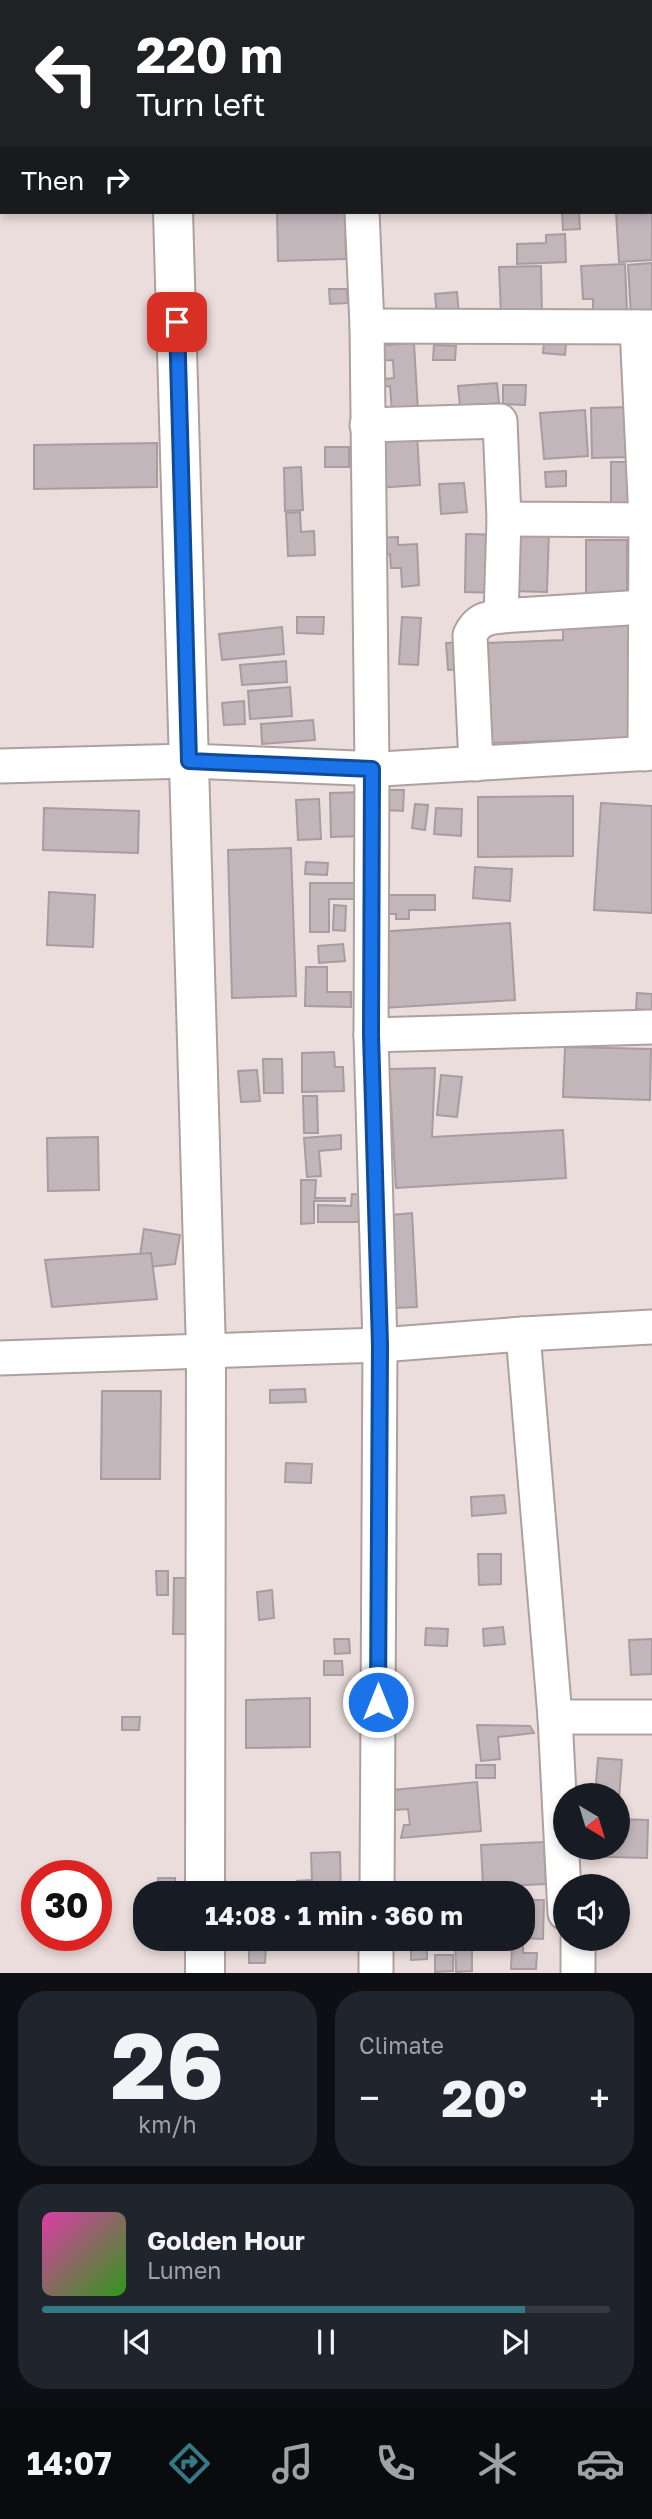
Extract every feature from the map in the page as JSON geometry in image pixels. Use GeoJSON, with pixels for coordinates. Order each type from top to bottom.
{"type":"FeatureCollection","features":[{"type":"Feature","properties":{"kind":"street"},"geometry":{"type":"LineString","coordinates":[[173,214],[205,1351],[205,1881]]}},
{"type":"Feature","properties":{"kind":"street"},"geometry":{"type":"LineString","coordinates":[[362,214],[368,327],[372,769],[371,1035],[380,1345],[377,1881]]}},
{"type":"Feature","properties":{"kind":"street"},"geometry":{"type":"LineString","coordinates":[[0,766],[189,761],[372,769],[649,753],[644,607],[649,520],[645,327],[368,327]]}},
{"type":"Feature","properties":{"kind":"street"},"geometry":{"type":"LineString","coordinates":[[367,425],[500,421],[504,519],[501,616]]}},
{"type":"Feature","properties":{"kind":"street"},"geometry":{"type":"LineString","coordinates":[[504,519],[649,520]]}},
{"type":"Feature","properties":{"kind":"street"},"geometry":{"type":"LineString","coordinates":[[476,764],[470,635],[479,622],[485,618],[501,616],[644,607]]}},
{"type":"Feature","properties":{"kind":"street"},"geometry":{"type":"LineString","coordinates":[[371,1035],[652,1027]]}},
{"type":"Feature","properties":{"kind":"street"},"geometry":{"type":"LineString","coordinates":[[0,1358],[380,1345],[652,1326]]}},
{"type":"Feature","properties":{"kind":"street"},"geometry":{"type":"LineString","coordinates":[[523,1334],[555,1717],[563,1874]]}},
{"type":"Feature","properties":{"kind":"street"},"geometry":{"type":"LineString","coordinates":[[555,1717],[652,1717]]}},
{"type":"Feature","properties":{"kind":"street"},"geometry":{"type":"LineString","coordinates":[[205,1951],[205,1973]]}},
{"type":"Feature","properties":{"kind":"street"},"geometry":{"type":"LineString","coordinates":[[376,1951],[376,1973]]}},
{"type":"Feature","properties":{"kind":"street"},"geometry":{"type":"LineString","coordinates":[[578,1951],[578,1973]]}},
{"type":"Feature","properties":{"kind":"building"},"geometry":{"type":"Polygon","coordinates":[[[277,214],[345,214],[346,259],[278,261],[277,214]]]}},
{"type":"Feature","properties":{"kind":"building"},"geometry":{"type":"Polygon","coordinates":[[[562,214],[579,214],[580,229],[563,230],[562,214]]]}},
{"type":"Feature","properties":{"kind":"building"},"geometry":{"type":"Polygon","coordinates":[[[616,214],[652,214],[652,260],[619,262],[616,214]]]}},
{"type":"Feature","properties":{"kind":"building"},"geometry":{"type":"Polygon","coordinates":[[[565,234],[566,262],[517,264],[517,244],[546,243],[546,235],[565,234]]]}},
{"type":"Feature","properties":{"kind":"building"},"geometry":{"type":"Polygon","coordinates":[[[652,263],[652,313],[631,315],[628,265],[652,263]]]}},
{"type":"Feature","properties":{"kind":"building"},"geometry":{"type":"Polygon","coordinates":[[[625,264],[627,312],[593,313],[593,299],[583,299],[581,266],[625,264]]]}},
{"type":"Feature","properties":{"kind":"building"},"geometry":{"type":"Polygon","coordinates":[[[541,266],[542,314],[501,315],[499,267],[541,266]]]}},
{"type":"Feature","properties":{"kind":"building"},"geometry":{"type":"Polygon","coordinates":[[[329,289],[347,289],[348,303],[330,304],[329,289]]]}},
{"type":"Feature","properties":{"kind":"building"},"geometry":{"type":"Polygon","coordinates":[[[457,292],[459,315],[437,317],[435,294],[457,292]]]}},
{"type":"Feature","properties":{"kind":"building"},"geometry":{"type":"Polygon","coordinates":[[[544,342],[566,344],[565,355],[543,353],[544,342]]]}},
{"type":"Feature","properties":{"kind":"building"},"geometry":{"type":"Polygon","coordinates":[[[414,343],[418,411],[392,412],[390,386],[375,387],[375,380],[394,378],[393,360],[376,361],[375,346],[414,343]]]}},
{"type":"Feature","properties":{"kind":"building"},"geometry":{"type":"Polygon","coordinates":[[[434,345],[456,346],[455,360],[433,360],[434,345]]]}},
{"type":"Feature","properties":{"kind":"building"},"geometry":{"type":"Polygon","coordinates":[[[497,383],[499,403],[460,406],[458,386],[497,383]]]}},
{"type":"Feature","properties":{"kind":"building"},"geometry":{"type":"Polygon","coordinates":[[[503,385],[526,385],[525,405],[503,404],[503,385]]]}},
{"type":"Feature","properties":{"kind":"building"},"geometry":{"type":"Polygon","coordinates":[[[630,407],[631,457],[592,458],[591,408],[630,407]]]}},
{"type":"Feature","properties":{"kind":"building"},"geometry":{"type":"Polygon","coordinates":[[[585,410],[588,456],[544,459],[540,413],[585,410]]]}},
{"type":"Feature","properties":{"kind":"building"},"geometry":{"type":"Polygon","coordinates":[[[417,434],[420,485],[377,488],[374,437],[417,434]]]}},
{"type":"Feature","properties":{"kind":"building"},"geometry":{"type":"Polygon","coordinates":[[[157,443],[157,487],[34,489],[34,445],[157,443]]]}},
{"type":"Feature","properties":{"kind":"building"},"geometry":{"type":"Polygon","coordinates":[[[325,447],[349,447],[349,467],[325,467],[325,447]]]}},
{"type":"Feature","properties":{"kind":"building"},"geometry":{"type":"Polygon","coordinates":[[[611,462],[630,462],[630,509],[611,509],[611,462]]]}},
{"type":"Feature","properties":{"kind":"building"},"geometry":{"type":"Polygon","coordinates":[[[301,467],[303,510],[285,511],[284,468],[301,467]]]}},
{"type":"Feature","properties":{"kind":"building"},"geometry":{"type":"Polygon","coordinates":[[[566,471],[566,486],[546,487],[545,472],[566,471]]]}},
{"type":"Feature","properties":{"kind":"building"},"geometry":{"type":"Polygon","coordinates":[[[464,483],[467,512],[441,514],[439,484],[464,483]]]}},
{"type":"Feature","properties":{"kind":"building"},"geometry":{"type":"Polygon","coordinates":[[[300,512],[301,532],[314,531],[315,555],[288,556],[286,513],[300,512]]]}},
{"type":"Feature","properties":{"kind":"building"},"geometry":{"type":"Polygon","coordinates":[[[507,529],[549,530],[547,592],[505,591],[507,529]]]}},
{"type":"Feature","properties":{"kind":"building"},"geometry":{"type":"Polygon","coordinates":[[[466,534],[502,535],[501,593],[465,592],[466,534]]]}},
{"type":"Feature","properties":{"kind":"building"},"geometry":{"type":"Polygon","coordinates":[[[398,537],[398,545],[417,544],[419,585],[402,587],[401,568],[391,568],[390,554],[374,555],[373,538],[398,537]]]}},
{"type":"Feature","properties":{"kind":"building"},"geometry":{"type":"Polygon","coordinates":[[[586,540],[627,540],[627,593],[586,593],[586,540]]]}},
{"type":"Feature","properties":{"kind":"building"},"geometry":{"type":"Polygon","coordinates":[[[635,615],[639,738],[491,743],[488,643],[563,640],[563,617],[635,615]]]}},
{"type":"Feature","properties":{"kind":"building"},"geometry":{"type":"Polygon","coordinates":[[[297,617],[324,617],[323,634],[297,633],[297,617]]]}},
{"type":"Feature","properties":{"kind":"building"},"geometry":{"type":"Polygon","coordinates":[[[402,617],[421,618],[418,665],[399,664],[402,617]]]}},
{"type":"Feature","properties":{"kind":"building"},"geometry":{"type":"Polygon","coordinates":[[[282,627],[284,654],[222,660],[219,634],[282,627]]]}},
{"type":"Feature","properties":{"kind":"building"},"geometry":{"type":"Polygon","coordinates":[[[467,642],[468,669],[448,670],[446,643],[467,642]]]}},
{"type":"Feature","properties":{"kind":"building"},"geometry":{"type":"Polygon","coordinates":[[[286,661],[287,682],[242,685],[240,665],[286,661]]]}},
{"type":"Feature","properties":{"kind":"building"},"geometry":{"type":"Polygon","coordinates":[[[290,687],[292,716],[250,719],[248,691],[290,687]]]}},
{"type":"Feature","properties":{"kind":"building"},"geometry":{"type":"Polygon","coordinates":[[[244,701],[245,724],[224,725],[222,703],[244,701]]]}},
{"type":"Feature","properties":{"kind":"building"},"geometry":{"type":"Polygon","coordinates":[[[313,720],[315,740],[262,744],[261,724],[313,720]]]}},
{"type":"Feature","properties":{"kind":"building"},"geometry":{"type":"Polygon","coordinates":[[[385,790],[404,790],[403,811],[384,810],[385,790]]]}},
{"type":"Feature","properties":{"kind":"building"},"geometry":{"type":"Polygon","coordinates":[[[363,792],[364,836],[331,837],[330,793],[363,792]]]}},
{"type":"Feature","properties":{"kind":"building"},"geometry":{"type":"Polygon","coordinates":[[[573,796],[573,856],[478,857],[478,797],[573,796]]]}},
{"type":"Feature","properties":{"kind":"building"},"geometry":{"type":"Polygon","coordinates":[[[319,799],[321,839],[298,840],[296,800],[319,799]]]}},
{"type":"Feature","properties":{"kind":"building"},"geometry":{"type":"Polygon","coordinates":[[[601,803],[652,806],[652,913],[594,910],[601,803]]]}},
{"type":"Feature","properties":{"kind":"building"},"geometry":{"type":"Polygon","coordinates":[[[415,804],[428,805],[425,830],[412,828],[415,804]]]}},
{"type":"Feature","properties":{"kind":"building"},"geometry":{"type":"Polygon","coordinates":[[[44,808],[139,811],[138,853],[43,850],[44,808]]]}},
{"type":"Feature","properties":{"kind":"building"},"geometry":{"type":"Polygon","coordinates":[[[436,808],[462,809],[461,836],[434,834],[436,808]]]}},
{"type":"Feature","properties":{"kind":"building"},"geometry":{"type":"Polygon","coordinates":[[[291,848],[296,996],[232,998],[228,850],[291,848]]]}},
{"type":"Feature","properties":{"kind":"building"},"geometry":{"type":"Polygon","coordinates":[[[306,862],[328,863],[327,875],[305,874],[306,862]]]}},
{"type":"Feature","properties":{"kind":"building"},"geometry":{"type":"Polygon","coordinates":[[[475,867],[512,869],[510,901],[473,898],[475,867]]]}},
{"type":"Feature","properties":{"kind":"building"},"geometry":{"type":"Polygon","coordinates":[[[310,883],[358,883],[358,899],[329,899],[329,932],[310,932],[310,883]]]}},
{"type":"Feature","properties":{"kind":"building"},"geometry":{"type":"Polygon","coordinates":[[[49,892],[95,895],[93,947],[47,945],[49,892]]]}},
{"type":"Feature","properties":{"kind":"building"},"geometry":{"type":"Polygon","coordinates":[[[388,895],[435,895],[435,910],[409,910],[409,919],[396,919],[396,914],[388,914],[388,895]]]}},
{"type":"Feature","properties":{"kind":"building"},"geometry":{"type":"Polygon","coordinates":[[[334,905],[346,906],[345,931],[333,930],[334,905]]]}},
{"type":"Feature","properties":{"kind":"building"},"geometry":{"type":"Polygon","coordinates":[[[510,923],[515,1000],[383,1008],[378,932],[510,923]]]}},
{"type":"Feature","properties":{"kind":"building"},"geometry":{"type":"Polygon","coordinates":[[[343,944],[345,961],[319,963],[318,946],[343,944]]]}},
{"type":"Feature","properties":{"kind":"building"},"geometry":{"type":"Polygon","coordinates":[[[306,967],[327,967],[327,992],[351,992],[351,1007],[305,1006],[306,967]]]}},
{"type":"Feature","properties":{"kind":"building"},"geometry":{"type":"Polygon","coordinates":[[[637,993],[652,994],[652,1011],[636,1009],[637,993]]]}},
{"type":"Feature","properties":{"kind":"building"},"geometry":{"type":"Polygon","coordinates":[[[565,1047],[651,1049],[650,1100],[563,1097],[565,1047]]]}},
{"type":"Feature","properties":{"kind":"building"},"geometry":{"type":"Polygon","coordinates":[[[334,1052],[335,1067],[343,1067],[344,1091],[302,1092],[302,1053],[334,1052]]]}},
{"type":"Feature","properties":{"kind":"building"},"geometry":{"type":"Polygon","coordinates":[[[263,1059],[282,1059],[283,1093],[264,1093],[263,1059]]]}},
{"type":"Feature","properties":{"kind":"building"},"geometry":{"type":"Polygon","coordinates":[[[435,1068],[432,1137],[563,1130],[566,1178],[396,1188],[389,1069],[435,1068]]]}},
{"type":"Feature","properties":{"kind":"building"},"geometry":{"type":"Polygon","coordinates":[[[257,1070],[260,1101],[241,1102],[238,1071],[257,1070]]]}},
{"type":"Feature","properties":{"kind":"building"},"geometry":{"type":"Polygon","coordinates":[[[441,1075],[462,1077],[457,1117],[437,1115],[441,1075]]]}},
{"type":"Feature","properties":{"kind":"building"},"geometry":{"type":"Polygon","coordinates":[[[303,1096],[317,1096],[318,1133],[304,1133],[303,1096]]]}},
{"type":"Feature","properties":{"kind":"building"},"geometry":{"type":"Polygon","coordinates":[[[341,1135],[341,1149],[319,1151],[321,1176],[307,1177],[304,1138],[341,1135]]]}},
{"type":"Feature","properties":{"kind":"building"},"geometry":{"type":"Polygon","coordinates":[[[98,1137],[99,1190],[48,1191],[47,1138],[98,1137]]]}},
{"type":"Feature","properties":{"kind":"building"},"geometry":{"type":"Polygon","coordinates":[[[301,1180],[316,1180],[315,1198],[345,1198],[345,1201],[314,1201],[314,1223],[301,1224],[301,1180]]]}},
{"type":"Feature","properties":{"kind":"building"},"geometry":{"type":"Polygon","coordinates":[[[352,1194],[368,1195],[367,1222],[318,1222],[318,1205],[351,1206],[352,1194]]]}},
{"type":"Feature","properties":{"kind":"building"},"geometry":{"type":"Polygon","coordinates":[[[412,1213],[417,1307],[395,1308],[391,1215],[412,1213]]]}},
{"type":"Feature","properties":{"kind":"building"},"geometry":{"type":"Polygon","coordinates":[[[144,1229],[180,1235],[175,1264],[138,1268],[144,1229]]]}},
{"type":"Feature","properties":{"kind":"building"},"geometry":{"type":"Polygon","coordinates":[[[151,1253],[157,1299],[52,1307],[45,1260],[151,1253]]]}},
{"type":"Feature","properties":{"kind":"building"},"geometry":{"type":"Polygon","coordinates":[[[305,1389],[306,1402],[270,1403],[270,1390],[305,1389]]]}},
{"type":"Feature","properties":{"kind":"building"},"geometry":{"type":"Polygon","coordinates":[[[102,1391],[161,1391],[160,1479],[101,1479],[102,1391]]]}},
{"type":"Feature","properties":{"kind":"building"},"geometry":{"type":"Polygon","coordinates":[[[286,1463],[312,1464],[311,1483],[285,1482],[286,1463]]]}},
{"type":"Feature","properties":{"kind":"building"},"geometry":{"type":"Polygon","coordinates":[[[504,1495],[506,1513],[472,1516],[471,1497],[504,1495]]]}},
{"type":"Feature","properties":{"kind":"building"},"geometry":{"type":"Polygon","coordinates":[[[478,1554],[501,1554],[501,1584],[479,1585],[478,1554]]]}},
{"type":"Feature","properties":{"kind":"building"},"geometry":{"type":"Polygon","coordinates":[[[156,1571],[168,1571],[168,1595],[157,1595],[156,1571]]]}},
{"type":"Feature","properties":{"kind":"building"},"geometry":{"type":"Polygon","coordinates":[[[174,1578],[197,1578],[195,1634],[173,1634],[174,1578]]]}},
{"type":"Feature","properties":{"kind":"building"},"geometry":{"type":"Polygon","coordinates":[[[272,1590],[274,1618],[259,1620],[257,1592],[272,1590]]]}},
{"type":"Feature","properties":{"kind":"building"},"geometry":{"type":"Polygon","coordinates":[[[503,1627],[505,1644],[484,1646],[483,1629],[503,1627]]]}},
{"type":"Feature","properties":{"kind":"building"},"geometry":{"type":"Polygon","coordinates":[[[426,1628],[448,1629],[447,1646],[425,1645],[426,1628]]]}},
{"type":"Feature","properties":{"kind":"building"},"geometry":{"type":"Polygon","coordinates":[[[334,1639],[349,1639],[350,1653],[335,1654],[334,1639]]]}},
{"type":"Feature","properties":{"kind":"building"},"geometry":{"type":"Polygon","coordinates":[[[652,1639],[652,1674],[631,1675],[629,1640],[652,1639]]]}},
{"type":"Feature","properties":{"kind":"building"},"geometry":{"type":"Polygon","coordinates":[[[324,1661],[342,1661],[343,1675],[324,1675],[324,1661]]]}},
{"type":"Feature","properties":{"kind":"building"},"geometry":{"type":"Polygon","coordinates":[[[310,1698],[310,1747],[246,1748],[246,1700],[310,1698]]]}},
{"type":"Feature","properties":{"kind":"building"},"geometry":{"type":"Polygon","coordinates":[[[122,1717],[140,1717],[139,1730],[122,1730],[122,1717]]]}},
{"type":"Feature","properties":{"kind":"building"},"geometry":{"type":"Polygon","coordinates":[[[477,1725],[530,1726],[534,1733],[498,1737],[500,1759],[481,1761],[477,1725]]]}},
{"type":"Feature","properties":{"kind":"building"},"geometry":{"type":"Polygon","coordinates":[[[598,1758],[622,1760],[620,1783],[596,1783],[598,1758]]]}},
{"type":"Feature","properties":{"kind":"building"},"geometry":{"type":"Polygon","coordinates":[[[476,1765],[495,1765],[495,1778],[476,1778],[476,1765]]]}},
{"type":"Feature","properties":{"kind":"building"},"geometry":{"type":"Polygon","coordinates":[[[477,1782],[481,1831],[401,1838],[404,1825],[410,1825],[408,1809],[395,1810],[393,1790],[477,1782]]]}},
{"type":"Feature","properties":{"kind":"building"},"geometry":{"type":"Polygon","coordinates":[[[630,1819],[648,1820],[647,1858],[630,1858],[630,1819]]]}},
{"type":"Feature","properties":{"kind":"building"},"geometry":{"type":"Polygon","coordinates":[[[544,1842],[546,1884],[535,1885],[535,1881],[483,1881],[481,1845],[544,1842]]]}},
{"type":"Feature","properties":{"kind":"building"},"geometry":{"type":"Polygon","coordinates":[[[340,1852],[341,1881],[297,1881],[312,1880],[311,1853],[340,1852]]]}},
{"type":"Feature","properties":{"kind":"building"},"geometry":{"type":"Polygon","coordinates":[[[158,1878],[175,1878],[175,1881],[158,1881],[158,1878]]]}},
{"type":"Feature","properties":{"kind":"building"},"geometry":{"type":"Polygon","coordinates":[[[535,1900],[544,1900],[543,1939],[535,1939],[535,1900]]]}},
{"type":"Feature","properties":{"kind":"building"},"geometry":{"type":"Polygon","coordinates":[[[249,1951],[266,1951],[265,1963],[249,1963],[249,1951]]]}},
{"type":"Feature","properties":{"kind":"building"},"geometry":{"type":"Polygon","coordinates":[[[411,1951],[427,1951],[427,1959],[411,1960],[411,1951]]]}},
{"type":"Feature","properties":{"kind":"building"},"geometry":{"type":"Polygon","coordinates":[[[455,1951],[472,1951],[472,1971],[456,1972],[455,1951]]]}},
{"type":"Feature","properties":{"kind":"building"},"geometry":{"type":"Polygon","coordinates":[[[512,1951],[537,1953],[536,1969],[511,1969],[512,1951]]]}},
{"type":"Feature","properties":{"kind":"building"},"geometry":{"type":"Polygon","coordinates":[[[435,1955],[453,1955],[453,1971],[435,1972],[435,1955]]]}},
{"type":"Feature","properties":{"kind":"route"},"geometry":{"type":"LineString","coordinates":[[177,322],[189,761],[372,769],[371,1035],[380,1345],[378,1702]]}}]}
